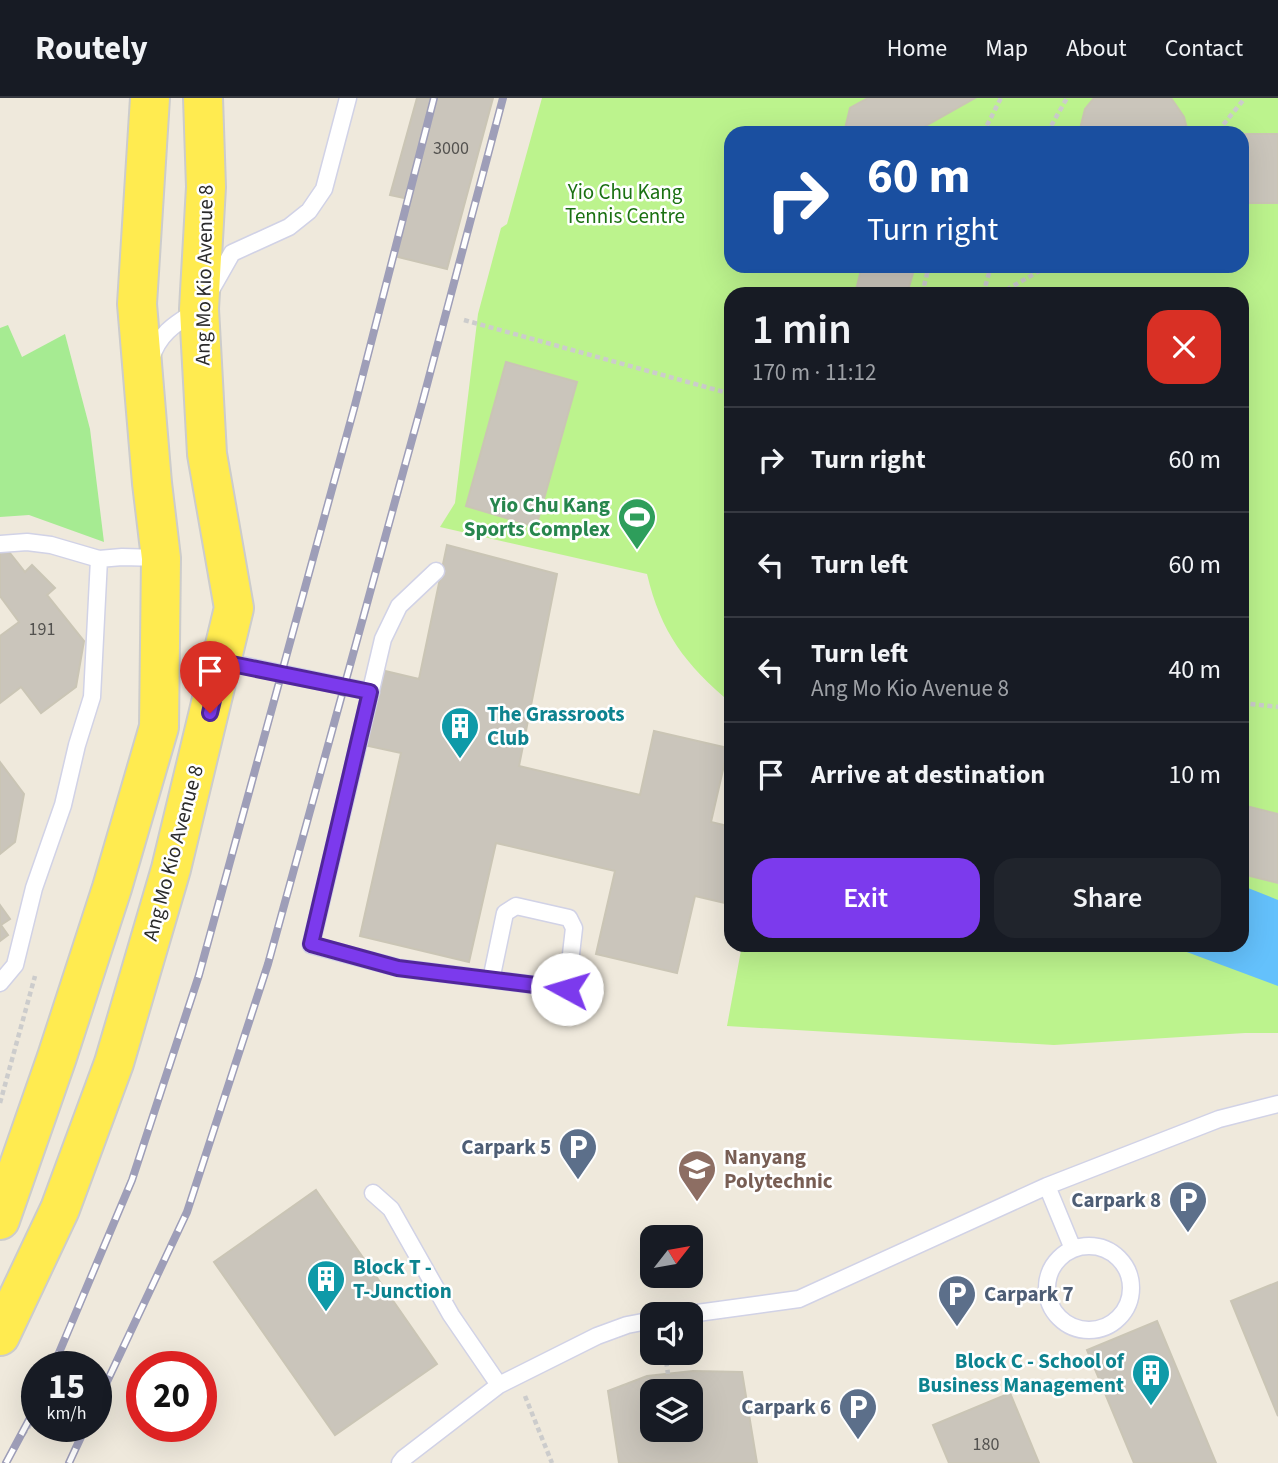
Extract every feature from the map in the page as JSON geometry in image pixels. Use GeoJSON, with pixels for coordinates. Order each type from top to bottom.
{"type":"FeatureCollection","features":[{"type":"Feature","properties":{"kind":"main road"},"geometry":{"type":"LineString","coordinates":[[0,1220],[112,888],[159,727],[161,558],[137,304],[150,98]]}},
{"type":"Feature","properties":{"kind":"main road","name":"Ang Mo Kio Avenue 8"},"geometry":{"type":"LineString","coordinates":[[0,1336],[60,1209],[114,1063],[171,870],[234,608],[207,454],[200,309],[206,187],[203,98]]}},
{"type":"Feature","properties":{"kind":"lane"},"geometry":{"type":"LineString","coordinates":[[143,384],[155,345],[166,330],[200,309],[232,254],[289,227],[309,211],[324,189],[348,98]]}},
{"type":"Feature","properties":{"kind":"lane"},"geometry":{"type":"LineString","coordinates":[[0,544],[27,542],[51,545],[99,559],[161,558]]}},
{"type":"Feature","properties":{"kind":"lane"},"geometry":{"type":"LineString","coordinates":[[0,983],[15,965],[34,888],[64,805],[77,745],[92,697],[99,559]]}},
{"type":"Feature","properties":{"kind":"lane"},"geometry":{"type":"LineString","coordinates":[[436,571],[399,606],[383,639],[311,944],[398,968],[491,980],[567,989],[574,928],[572,922],[566,916],[516,906],[505,913],[491,980]]}},
{"type":"Feature","properties":{"kind":"lane"},"geometry":{"type":"LineString","coordinates":[[222,662],[370,692]]}},
{"type":"Feature","properties":{"kind":"lane"},"geometry":{"type":"LineString","coordinates":[[703,1312],[799,1299],[1046,1186],[1219,1119],[1278,1104]]}},
{"type":"Feature","properties":{"kind":"lane"},"geometry":{"type":"LineString","coordinates":[[1046,1186],[1073,1249]]}},
{"type":"Feature","properties":{"kind":"lane"},"geometry":{"type":"LineString","coordinates":[[373,1193],[391,1209],[451,1315],[499,1385]]}},
{"type":"Feature","properties":{"kind":"lane"},"geometry":{"type":"LineString","coordinates":[[1093,1246],[1107,1250],[1119,1259],[1127,1271],[1131,1285],[1129,1300],[1123,1313],[1113,1323],[1100,1329],[1072,1327],[1060,1319],[1051,1308],[1047,1280],[1052,1266],[1073,1249],[1093,1246]]}},
{"type":"Feature","properties":{"kind":"lane"},"geometry":{"type":"LineString","coordinates":[[405,1461],[499,1385],[597,1336],[640,1322]]}},
{"type":"Feature","properties":{"kind":"path"},"geometry":{"type":"LineString","coordinates":[[987,126],[1001,98]]}},
{"type":"Feature","properties":{"kind":"path"},"geometry":{"type":"LineString","coordinates":[[1051,126],[1067,98]]}},
{"type":"Feature","properties":{"kind":"path"},"geometry":{"type":"LineString","coordinates":[[1222,126],[1245,98]]}},
{"type":"Feature","properties":{"kind":"path"},"geometry":{"type":"LineString","coordinates":[[1011,287],[1036,273]]}},
{"type":"Feature","properties":{"kind":"path"},"geometry":{"type":"LineString","coordinates":[[464,320],[724,391]]}},
{"type":"Feature","properties":{"kind":"path"},"geometry":{"type":"LineString","coordinates":[[1249,704],[1278,707]]}},
{"type":"Feature","properties":{"kind":"path"},"geometry":{"type":"LineString","coordinates":[[667,1365],[668,1374]]}},
{"type":"Feature","properties":{"kind":"path"},"geometry":{"type":"LineString","coordinates":[[524,1394],[552,1463]]}},
{"type":"Feature","properties":{"kind":"path"},"geometry":{"type":"LineString","coordinates":[[4,1463],[21,1438]]}},
{"type":"Feature","properties":{"kind":"green space","name":"Yio Chu Kang Sports Complex"},"geometry":{"type":"Polygon","coordinates":[[[542,98],[1278,98],[1278,1033],[1054,1045],[727,1026],[741,952],[1249,952],[1249,287],[724,287],[724,697],[700,675],[677,646],[660,614],[647,574],[440,527],[455,503],[478,314],[501,228],[507,224],[542,98]]]}},
{"type":"Feature","properties":{"kind":"green space"},"geometry":{"type":"Polygon","coordinates":[[[8,325],[22,357],[65,334],[90,429],[104,542],[29,515],[0,517],[0,328],[8,325]]]}},
{"type":"Feature","properties":{"kind":"water"},"geometry":{"type":"Polygon","coordinates":[[[1249,888],[1278,900],[1278,986],[1187,952],[1249,952],[1249,888]]]}},
{"type":"Feature","properties":{"kind":"building"},"geometry":{"type":"Polygon","coordinates":[[[417,98],[437,98],[409,199],[390,195],[417,98]]]}},
{"type":"Feature","properties":{"kind":"building"},"geometry":{"type":"Polygon","coordinates":[[[437,98],[493,98],[447,269],[394,256],[437,98]]]}},
{"type":"Feature","properties":{"kind":"building"},"geometry":{"type":"Polygon","coordinates":[[[868,98],[975,98],[925,126],[846,126],[850,108],[868,98]]]}},
{"type":"Feature","properties":{"kind":"building"},"geometry":{"type":"Polygon","coordinates":[[[1094,98],[1171,98],[1184,117],[1186,126],[1081,126],[1085,109],[1094,98]]]}},
{"type":"Feature","properties":{"kind":"building"},"geometry":{"type":"Polygon","coordinates":[[[1249,134],[1278,134],[1278,203],[1249,203],[1249,134]]]}},
{"type":"Feature","properties":{"kind":"building"},"geometry":{"type":"Polygon","coordinates":[[[860,273],[913,273],[909,287],[857,287],[860,273]]]}},
{"type":"Feature","properties":{"kind":"building"},"geometry":{"type":"Polygon","coordinates":[[[506,362],[577,382],[536,527],[466,506],[506,362]]]}},
{"type":"Feature","properties":{"kind":"building","name":"The Grassroots Club"},"geometry":{"type":"Polygon","coordinates":[[[447,545],[557,574],[519,766],[640,795],[654,731],[724,747],[724,765],[711,822],[724,825],[724,903],[695,896],[677,973],[596,954],[615,871],[496,843],[469,962],[360,936],[401,753],[364,745],[381,670],[419,679],[447,545]]]}},
{"type":"Feature","properties":{"kind":"building"},"geometry":{"type":"Polygon","coordinates":[[[6,548],[25,572],[32,565],[55,588],[47,595],[84,641],[76,687],[41,713],[21,687],[0,703],[0,636],[19,622],[0,596],[0,552],[6,548]]]}},
{"type":"Feature","properties":{"kind":"building"},"geometry":{"type":"Polygon","coordinates":[[[0,762],[24,794],[15,842],[0,854],[0,762]]]}},
{"type":"Feature","properties":{"kind":"building"},"geometry":{"type":"Polygon","coordinates":[[[1249,807],[1278,814],[1278,883],[1249,876],[1249,807]]]}},
{"type":"Feature","properties":{"kind":"building"},"geometry":{"type":"Polygon","coordinates":[[[0,905],[10,919],[1,925],[8,935],[0,941],[0,905]]]}},
{"type":"Feature","properties":{"kind":"building","name":"Block T - T-Junction"},"geometry":{"type":"Polygon","coordinates":[[[316,1190],[437,1364],[335,1435],[214,1262],[316,1190]]]}},
{"type":"Feature","properties":{"kind":"building"},"geometry":{"type":"Polygon","coordinates":[[[1278,1282],[1278,1416],[1231,1301],[1278,1282]]]}},
{"type":"Feature","properties":{"kind":"building","name":"Block C - School of Business Management"},"geometry":{"type":"Polygon","coordinates":[[[1157,1321],[1216,1463],[1134,1463],[1087,1350],[1157,1321]]]}},
{"type":"Feature","properties":{"kind":"building"},"geometry":{"type":"Polygon","coordinates":[[[693,1371],[742,1372],[757,1463],[619,1463],[608,1391],[647,1376],[693,1371]]]}},
{"type":"Feature","properties":{"kind":"building"},"geometry":{"type":"Polygon","coordinates":[[[1010,1393],[1039,1463],[949,1463],[933,1425],[1010,1393]]]}},
{"type":"Feature","properties":{"kind":"railway"},"geometry":{"type":"LineString","coordinates":[[60,1351],[132,1180],[199,975],[355,405],[434,98]]}},
{"type":"Feature","properties":{"kind":"railway"},"geometry":{"type":"LineString","coordinates":[[112,1371],[187,1212],[268,964],[503,98]]}},
{"type":"Feature","properties":{"kind":"railway"},"geometry":{"type":"LineString","coordinates":[[6,1463],[21,1435]]}},
{"type":"Feature","properties":{"kind":"railway"},"geometry":{"type":"LineString","coordinates":[[69,1463],[79,1442]]}},
{"type":"Feature","properties":{"kind":"place","name":"Yio Chu Kang Sports Complex"},"geometry":{"type":"Point","coordinates":[637,551]}},
{"type":"Feature","properties":{"kind":"place","name":"The Grassroots Club"},"geometry":{"type":"Point","coordinates":[460,760]}},
{"type":"Feature","properties":{"kind":"place","name":"Carpark 5"},"geometry":{"type":"Point","coordinates":[578,1181]}},
{"type":"Feature","properties":{"kind":"place","name":"Nanyang Polytechnic"},"geometry":{"type":"Point","coordinates":[697,1203]}},
{"type":"Feature","properties":{"kind":"place","name":"Carpark 8"},"geometry":{"type":"Point","coordinates":[1188,1234]}},
{"type":"Feature","properties":{"kind":"place","name":"Block T - T-Junction"},"geometry":{"type":"Point","coordinates":[326,1313]}},
{"type":"Feature","properties":{"kind":"place","name":"Carpark 7"},"geometry":{"type":"Point","coordinates":[957,1328]}},
{"type":"Feature","properties":{"kind":"place","name":"Block C - School of Business Management"},"geometry":{"type":"Point","coordinates":[1151,1407]}},
{"type":"Feature","properties":{"kind":"place","name":"Carpark 6"},"geometry":{"type":"Point","coordinates":[858,1441]}},
{"type":"Feature","properties":{"kind":"route"},"geometry":{"type":"LineString","coordinates":[[210,713],[222,662],[370,692],[311,944],[398,968],[567,989]]}},
{"type":"Feature","properties":{"kind":"park label","name":"Yio Chu Kang Tennis Centre"},"geometry":{"type":"Point","coordinates":[625,204]}}]}
